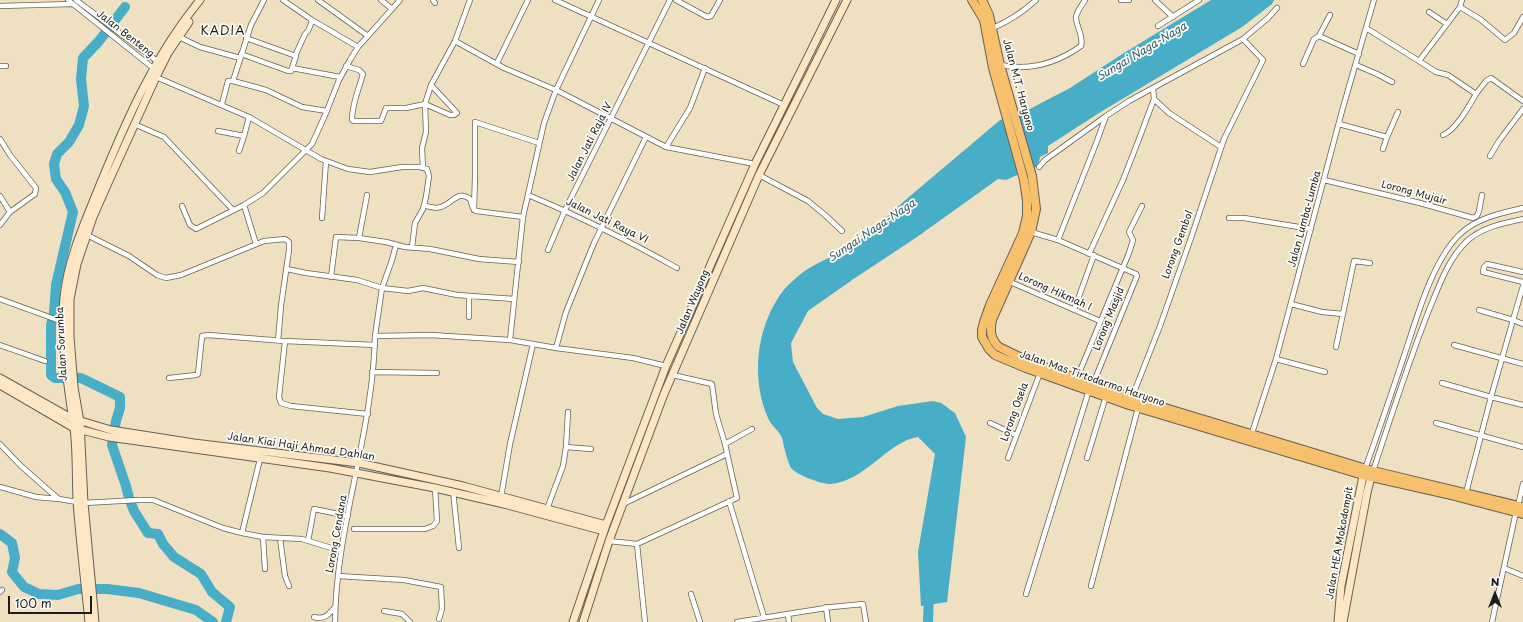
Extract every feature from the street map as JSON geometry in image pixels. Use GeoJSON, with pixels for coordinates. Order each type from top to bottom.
{"type":"FeatureCollection","features":[{"type":"Feature","properties":{"kind":"highway","name":"Jalan M.T. Haryono"},"geometry":{"type":"LineString","coordinates":[[972,0],[984,20],[992,68],[1024,180]]}},
{"type":"Feature","properties":{"kind":"highway","name":"Jalan M.T. Haryono"},"geometry":{"type":"LineString","coordinates":[[982,0],[990,15],[1000,65],[1032,176]]}},
{"type":"Feature","properties":{"kind":"highway","name":"Jalan Mas Tirtodarmo Haryono"},"geometry":{"type":"LineString","coordinates":[[1032,176],[1036,209],[1031,232],[984,322],[982,330],[984,343],[995,355],[1040,373],[1091,387],[1133,404]]}},
{"type":"Feature","properties":{"kind":"highway","name":"Jalan Mas Tirtodarmo Haryono"},"geometry":{"type":"LineString","coordinates":[[1024,180],[1027,201],[1027,216],[990,327],[994,343],[999,347],[1030,362],[1078,378],[1106,396],[1368,473]]}},
{"type":"Feature","properties":{"kind":"highway"},"geometry":{"type":"LineString","coordinates":[[1368,473],[1466,493],[1520,510]]}},
{"type":"Feature","properties":{"kind":"highway"},"geometry":{"type":"LineString","coordinates":[[1368,473],[1447,494],[1506,506]]}},
{"type":"Feature","properties":{"kind":"main road","name":"Jalan Sorumba"},"geometry":{"type":"LineString","coordinates":[[95,622],[88,588],[77,429],[71,418],[70,299],[77,264],[87,235],[108,182],[157,74],[157,60],[174,34],[200,0]]}},
{"type":"Feature","properties":{"kind":"main road","name":"Jalan Sorumba"},"geometry":{"type":"LineString","coordinates":[[81,503],[74,442],[80,422],[70,377],[61,321],[64,297],[73,255],[108,165],[168,53],[192,17],[206,0]]}},
{"type":"Feature","properties":{"kind":"main road","name":"Jalan Wayong"},"geometry":{"type":"LineString","coordinates":[[574,622],[602,527],[666,366],[755,164],[836,0]]}},
{"type":"Feature","properties":{"kind":"main road","name":"Jalan Wayong"},"geometry":{"type":"LineString","coordinates":[[583,622],[609,541],[664,394],[759,175],[847,0]]}},
{"type":"Feature","properties":{"kind":"main road","name":"Jalan Kiai Haji Ahmad Dahlan"},"geometry":{"type":"LineString","coordinates":[[0,378],[71,418],[110,434]]}},
{"type":"Feature","properties":{"kind":"main road","name":"Jalan Kiai Haji Ahmad Dahlan"},"geometry":{"type":"LineString","coordinates":[[0,385],[77,429],[359,463],[463,486],[547,509],[602,527]]}},
{"type":"Feature","properties":{"kind":"main road","name":"Jalan Kiai Haji Ahmad Dahlan"},"geometry":{"type":"LineString","coordinates":[[120,435],[260,459],[357,473],[453,491],[602,527]]}},
{"type":"Feature","properties":{"kind":"main road","name":"Jalan HEA Mokodompit"},"geometry":{"type":"LineString","coordinates":[[1338,622],[1368,473]]}},
{"type":"Feature","properties":{"kind":"main road"},"geometry":{"type":"LineString","coordinates":[[88,588],[89,622]]}},
{"type":"Feature","properties":{"kind":"main road","name":"Jalan HEA Mokodompit"},"geometry":{"type":"LineString","coordinates":[[1343,601],[1343,622]]}},
{"type":"Feature","properties":{"kind":"street","name":"Jalan Benteng"},"geometry":{"type":"LineString","coordinates":[[68,0],[74,2],[108,24],[157,60]]}},
{"type":"Feature","properties":{"kind":"street"},"geometry":{"type":"LineString","coordinates":[[233,81],[246,38],[264,0]]}},
{"type":"Feature","properties":{"kind":"street"},"geometry":{"type":"LineString","coordinates":[[283,0],[312,21],[358,47]]}},
{"type":"Feature","properties":{"kind":"street"},"geometry":{"type":"LineString","coordinates":[[318,0],[368,36]]}},
{"type":"Feature","properties":{"kind":"street"},"geometry":{"type":"LineString","coordinates":[[381,0],[392,9]]}},
{"type":"Feature","properties":{"kind":"street"},"geometry":{"type":"LineString","coordinates":[[182,206],[190,225],[196,229],[244,205],[263,193],[307,150],[316,138],[340,77],[346,66],[358,47],[400,0]]}},
{"type":"Feature","properties":{"kind":"street"},"geometry":{"type":"LineString","coordinates":[[412,247],[415,223],[424,204],[429,176],[427,169],[423,168],[422,148],[426,132],[425,104],[431,85],[455,41],[470,0]]}},
{"type":"Feature","properties":{"kind":"street"},"geometry":{"type":"LineString","coordinates":[[497,63],[528,0]]}},
{"type":"Feature","properties":{"kind":"street"},"geometry":{"type":"LineString","coordinates":[[555,0],[784,105]]}},
{"type":"Feature","properties":{"kind":"street"},"geometry":{"type":"LineString","coordinates":[[510,340],[523,217],[544,123],[556,90],[599,0]]}},
{"type":"Feature","properties":{"kind":"street","name":"Jalan Jati Raja IV"},"geometry":{"type":"LineString","coordinates":[[548,250],[565,210],[670,0]]}},
{"type":"Feature","properties":{"kind":"street"},"geometry":{"type":"LineString","coordinates":[[676,0],[707,17],[711,16],[720,0]]}},
{"type":"Feature","properties":{"kind":"street"},"geometry":{"type":"LineString","coordinates":[[993,28],[1016,16],[1036,0]]}},
{"type":"Feature","properties":{"kind":"street"},"geometry":{"type":"LineString","coordinates":[[1000,65],[1014,68],[1036,66],[1073,51],[1081,46],[1082,42],[1076,17],[1079,8],[1085,0]]}},
{"type":"Feature","properties":{"kind":"street"},"geometry":{"type":"LineString","coordinates":[[1121,0],[1129,0]]}},
{"type":"Feature","properties":{"kind":"street"},"geometry":{"type":"LineString","coordinates":[[1155,0],[1173,17]]}},
{"type":"Feature","properties":{"kind":"street"},"geometry":{"type":"LineString","coordinates":[[1158,26],[1199,0]]}},
{"type":"Feature","properties":{"kind":"street","name":"Jalan Lumba-Lumba"},"geometry":{"type":"LineString","coordinates":[[1251,438],[1276,358],[1374,0]]}},
{"type":"Feature","properties":{"kind":"street"},"geometry":{"type":"LineString","coordinates":[[1419,60],[1460,7],[1462,0]]}},
{"type":"Feature","properties":{"kind":"street","name":"Jalan Benteng"},"geometry":{"type":"LineString","coordinates":[[74,2],[157,74],[249,117],[326,161],[348,169],[370,172],[402,167],[423,168]]}},
{"type":"Feature","properties":{"kind":"street"},"geometry":{"type":"LineString","coordinates":[[0,6],[74,2]]}},
{"type":"Feature","properties":{"kind":"street"},"geometry":{"type":"LineString","coordinates":[[1460,7],[1480,19],[1505,40],[1514,33],[1523,17]]}},
{"type":"Feature","properties":{"kind":"street"},"geometry":{"type":"LineString","coordinates":[[1039,167],[1045,160],[1106,116],[1153,88],[1243,39],[1268,18],[1277,8]]}},
{"type":"Feature","properties":{"kind":"street"},"geometry":{"type":"LineString","coordinates":[[1429,12],[1447,24]]}},
{"type":"Feature","properties":{"kind":"street"},"geometry":{"type":"LineString","coordinates":[[1303,64],[1314,39],[1319,36],[1330,14]]}},
{"type":"Feature","properties":{"kind":"street"},"geometry":{"type":"LineString","coordinates":[[179,37],[200,47],[240,56],[291,71],[295,56],[312,21]]}},
{"type":"Feature","properties":{"kind":"street"},"geometry":{"type":"LineString","coordinates":[[1366,28],[1436,72],[1448,75],[1476,94]]}},
{"type":"Feature","properties":{"kind":"street"},"geometry":{"type":"LineString","coordinates":[[1319,36],[1359,54]]}},
{"type":"Feature","properties":{"kind":"street"},"geometry":{"type":"LineString","coordinates":[[246,38],[295,56]]}},
{"type":"Feature","properties":{"kind":"street","name":"Lorong Gembol"},"geometry":{"type":"LineString","coordinates":[[1091,586],[1133,404],[1221,147],[1263,60],[1243,39]]}},
{"type":"Feature","properties":{"kind":"street"},"geometry":{"type":"LineString","coordinates":[[455,41],[497,63],[556,90],[611,120],[666,147],[755,164]]}},
{"type":"Feature","properties":{"kind":"street"},"geometry":{"type":"LineString","coordinates":[[1356,65],[1392,82]]}},
{"type":"Feature","properties":{"kind":"street"},"geometry":{"type":"LineString","coordinates":[[0,66],[6,66]]}},
{"type":"Feature","properties":{"kind":"street"},"geometry":{"type":"LineString","coordinates":[[346,66],[359,70],[363,74],[356,93],[352,120],[382,121],[386,108],[406,108],[425,104],[450,115],[457,113],[431,85]]}},
{"type":"Feature","properties":{"kind":"street"},"geometry":{"type":"LineString","coordinates":[[292,68],[340,77]]}},
{"type":"Feature","properties":{"kind":"street"},"geometry":{"type":"LineString","coordinates":[[666,147],[690,108],[705,68]]}},
{"type":"Feature","properties":{"kind":"street"},"geometry":{"type":"LineString","coordinates":[[1443,135],[1453,127],[1486,81],[1491,78],[1523,101]]}},
{"type":"Feature","properties":{"kind":"street"},"geometry":{"type":"LineString","coordinates":[[222,104],[229,80],[266,90],[302,107],[327,111]]}},
{"type":"Feature","properties":{"kind":"street"},"geometry":{"type":"LineString","coordinates":[[1074,310],[1091,255],[1123,180],[1154,99],[1153,88]]}},
{"type":"Feature","properties":{"kind":"street"},"geometry":{"type":"LineString","coordinates":[[1154,99],[1169,113],[1221,147]]}},
{"type":"Feature","properties":{"kind":"street"},"geometry":{"type":"LineString","coordinates":[[1490,156],[1499,141],[1523,109]]}},
{"type":"Feature","properties":{"kind":"street"},"geometry":{"type":"LineString","coordinates":[[1383,149],[1398,112]]}},
{"type":"Feature","properties":{"kind":"street"},"geometry":{"type":"LineString","coordinates":[[1058,240],[1106,116]]}},
{"type":"Feature","properties":{"kind":"street"},"geometry":{"type":"LineString","coordinates":[[239,151],[249,117]]}},
{"type":"Feature","properties":{"kind":"street"},"geometry":{"type":"LineString","coordinates":[[474,210],[475,122],[539,143]]}},
{"type":"Feature","properties":{"kind":"street"},"geometry":{"type":"LineString","coordinates":[[134,124],[164,137],[233,210]]}},
{"type":"Feature","properties":{"kind":"street"},"geometry":{"type":"LineString","coordinates":[[1339,124],[1387,137]]}},
{"type":"Feature","properties":{"kind":"street"},"geometry":{"type":"LineString","coordinates":[[218,131],[244,136]]}},
{"type":"Feature","properties":{"kind":"street"},"geometry":{"type":"LineString","coordinates":[[556,348],[566,312],[601,228],[646,136]]}},
{"type":"Feature","properties":{"kind":"street"},"geometry":{"type":"LineString","coordinates":[[0,139],[14,161],[36,188],[35,194],[10,212],[0,225]]}},
{"type":"Feature","properties":{"kind":"street"},"geometry":{"type":"LineString","coordinates":[[322,218],[326,161]]}},
{"type":"Feature","properties":{"kind":"street"},"geometry":{"type":"LineString","coordinates":[[759,175],[808,201],[842,231]]}},
{"type":"Feature","properties":{"kind":"street","name":"Lorong Mujair"},"geometry":{"type":"LineString","coordinates":[[1324,180],[1420,203],[1473,218],[1477,216],[1479,211],[1482,195]]}},
{"type":"Feature","properties":{"kind":"street"},"geometry":{"type":"LineString","coordinates":[[359,238],[367,195]]}},
{"type":"Feature","properties":{"kind":"street","name":"Jalan Jati Raya VI"},"geometry":{"type":"LineString","coordinates":[[528,195],[565,210],[626,239],[677,268]]}},
{"type":"Feature","properties":{"kind":"street"},"geometry":{"type":"LineString","coordinates":[[0,196],[10,212]]}},
{"type":"Feature","properties":{"kind":"street"},"geometry":{"type":"LineString","coordinates":[[424,204],[432,208],[440,208],[457,196],[463,196],[470,200],[474,210]]}},
{"type":"Feature","properties":{"kind":"street"},"geometry":{"type":"LineString","coordinates":[[244,205],[256,244]]}},
{"type":"Feature","properties":{"kind":"street"},"geometry":{"type":"LineString","coordinates":[[1078,378],[1100,321],[1124,268],[1133,240],[1129,232],[1142,206]]}},
{"type":"Feature","properties":{"kind":"street"},"geometry":{"type":"LineString","coordinates":[[1368,473],[1430,281],[1449,245],[1460,233],[1477,223],[1495,214],[1523,208]]}},
{"type":"Feature","properties":{"kind":"street"},"geometry":{"type":"LineString","coordinates":[[474,210],[523,217]]}},
{"type":"Feature","properties":{"kind":"street"},"geometry":{"type":"LineString","coordinates":[[1229,218],[1244,218],[1311,228]]}},
{"type":"Feature","properties":{"kind":"street"},"geometry":{"type":"LineString","coordinates":[[1368,473],[1414,348],[1444,273],[1459,250],[1467,241],[1478,233],[1496,225],[1523,219]]}},
{"type":"Feature","properties":{"kind":"street"},"geometry":{"type":"LineString","coordinates":[[1031,232],[1058,240],[1124,268]]}},
{"type":"Feature","properties":{"kind":"street"},"geometry":{"type":"LineString","coordinates":[[87,235],[129,256],[157,275],[166,278],[181,276],[264,241],[280,238],[288,240],[289,250],[281,306],[278,341]]}},
{"type":"Feature","properties":{"kind":"street"},"geometry":{"type":"LineString","coordinates":[[331,277],[336,238],[359,238],[479,258],[519,262]]}},
{"type":"Feature","properties":{"kind":"street","name":"Lorong Cendana"},"geometry":{"type":"LineString","coordinates":[[335,622],[341,551],[368,414],[375,336],[382,288],[396,245]]}},
{"type":"Feature","properties":{"kind":"street"},"geometry":{"type":"LineString","coordinates":[[1336,347],[1354,261],[1370,263]]}},
{"type":"Feature","properties":{"kind":"street"},"geometry":{"type":"LineString","coordinates":[[1523,272],[1487,264],[1484,266],[1484,272],[1523,282]]}},
{"type":"Feature","properties":{"kind":"street","name":"Lorong Masjid"},"geometry":{"type":"LineString","coordinates":[[1091,387],[1137,276],[1135,273],[1124,268]]}},
{"type":"Feature","properties":{"kind":"street"},"geometry":{"type":"LineString","coordinates":[[287,269],[357,280],[382,288],[408,291],[423,288],[469,296],[514,299]]}},
{"type":"Feature","properties":{"kind":"street","name":"Lorong Hikmah I"},"geometry":{"type":"LineString","coordinates":[[1006,280],[1100,321]]}},
{"type":"Feature","properties":{"kind":"street"},"geometry":{"type":"LineString","coordinates":[[1466,493],[1501,358],[1523,286]]}},
{"type":"Feature","properties":{"kind":"street"},"geometry":{"type":"LineString","coordinates":[[469,296],[469,317]]}},
{"type":"Feature","properties":{"kind":"street"},"geometry":{"type":"LineString","coordinates":[[0,299],[61,321]]}},
{"type":"Feature","properties":{"kind":"street"},"geometry":{"type":"LineString","coordinates":[[1291,304],[1322,312],[1343,314]]}},
{"type":"Feature","properties":{"kind":"street"},"geometry":{"type":"LineString","coordinates":[[1479,310],[1523,324]]}},
{"type":"Feature","properties":{"kind":"street"},"geometry":{"type":"LineString","coordinates":[[169,378],[198,374],[202,336],[213,335],[278,341],[375,345]]}},
{"type":"Feature","properties":{"kind":"street"},"geometry":{"type":"LineString","coordinates":[[375,336],[431,335],[510,340],[628,358],[666,366]]}},
{"type":"Feature","properties":{"kind":"street"},"geometry":{"type":"LineString","coordinates":[[285,341],[279,397],[281,403],[291,406],[368,414]]}},
{"type":"Feature","properties":{"kind":"street"},"geometry":{"type":"LineString","coordinates":[[500,497],[510,444],[533,344]]}},
{"type":"Feature","properties":{"kind":"street"},"geometry":{"type":"LineString","coordinates":[[0,345],[45,361]]}},
{"type":"Feature","properties":{"kind":"street"},"geometry":{"type":"LineString","coordinates":[[1454,345],[1523,364]]}},
{"type":"Feature","properties":{"kind":"street"},"geometry":{"type":"LineString","coordinates":[[1276,358],[1325,372]]}},
{"type":"Feature","properties":{"kind":"street"},"geometry":{"type":"LineString","coordinates":[[372,372],[437,373]]}},
{"type":"Feature","properties":{"kind":"street","name":"Lorong Osela"},"geometry":{"type":"LineString","coordinates":[[1008,458],[1040,373]]}},
{"type":"Feature","properties":{"kind":"street"},"geometry":{"type":"LineString","coordinates":[[609,541],[637,544],[737,498],[728,454],[716,414],[712,384],[673,375]]}},
{"type":"Feature","properties":{"kind":"street"},"geometry":{"type":"LineString","coordinates":[[1442,383],[1523,405]]}},
{"type":"Feature","properties":{"kind":"street"},"geometry":{"type":"LineString","coordinates":[[1026,594],[1091,387]]}},
{"type":"Feature","properties":{"kind":"street"},"geometry":{"type":"LineString","coordinates":[[1087,458],[1106,396]]}},
{"type":"Feature","properties":{"kind":"street"},"geometry":{"type":"LineString","coordinates":[[547,509],[560,476],[566,447],[568,412]]}},
{"type":"Feature","properties":{"kind":"street"},"geometry":{"type":"LineString","coordinates":[[990,423],[1016,435]]}},
{"type":"Feature","properties":{"kind":"street"},"geometry":{"type":"LineString","coordinates":[[1436,423],[1523,447]]}},
{"type":"Feature","properties":{"kind":"street"},"geometry":{"type":"LineString","coordinates":[[725,444],[752,429]]}},
{"type":"Feature","properties":{"kind":"street"},"geometry":{"type":"LineString","coordinates":[[0,444],[21,466],[59,499]]}},
{"type":"Feature","properties":{"kind":"street"},"geometry":{"type":"LineString","coordinates":[[566,447],[591,449]]}},
{"type":"Feature","properties":{"kind":"street"},"geometry":{"type":"LineString","coordinates":[[623,504],[728,454]]}},
{"type":"Feature","properties":{"kind":"street"},"geometry":{"type":"LineString","coordinates":[[242,533],[260,459]]}},
{"type":"Feature","properties":{"kind":"street"},"geometry":{"type":"LineString","coordinates":[[1492,622],[1504,568],[1520,510],[1523,484]]}},
{"type":"Feature","properties":{"kind":"street"},"geometry":{"type":"LineString","coordinates":[[0,487],[36,497],[81,503],[153,500],[223,528],[263,537],[302,539],[341,551]]}},
{"type":"Feature","properties":{"kind":"street"},"geometry":{"type":"LineString","coordinates":[[354,529],[425,528],[433,526],[437,521],[435,488]]}},
{"type":"Feature","properties":{"kind":"street"},"geometry":{"type":"LineString","coordinates":[[453,491],[459,548]]}},
{"type":"Feature","properties":{"kind":"street"},"geometry":{"type":"LineString","coordinates":[[730,501],[764,617]]}},
{"type":"Feature","properties":{"kind":"street"},"geometry":{"type":"LineString","coordinates":[[308,541],[314,509],[348,516]]}},
{"type":"Feature","properties":{"kind":"street"},"geometry":{"type":"LineString","coordinates":[[263,537],[265,568]]}},
{"type":"Feature","properties":{"kind":"street"},"geometry":{"type":"LineString","coordinates":[[280,538],[285,576],[289,586]]}},
{"type":"Feature","properties":{"kind":"street"},"geometry":{"type":"LineString","coordinates":[[637,544],[645,622]]}},
{"type":"Feature","properties":{"kind":"street"},"geometry":{"type":"LineString","coordinates":[[1504,568],[1523,576]]}},
{"type":"Feature","properties":{"kind":"street"},"geometry":{"type":"LineString","coordinates":[[338,576],[404,580],[439,587],[442,589],[442,609],[439,619]]}},
{"type":"Feature","properties":{"kind":"street"},"geometry":{"type":"LineString","coordinates":[[692,594],[700,622]]}},
{"type":"Feature","properties":{"kind":"street"},"geometry":{"type":"LineString","coordinates":[[736,622],[826,608],[863,604],[866,622]]}},
{"type":"Feature","properties":{"kind":"street"},"geometry":{"type":"LineString","coordinates":[[314,617],[319,618],[327,616],[336,606]]}},
{"type":"Feature","properties":{"kind":"street"},"geometry":{"type":"LineString","coordinates":[[826,608],[828,622]]}},
{"type":"Feature","properties":{"kind":"street"},"geometry":{"type":"LineString","coordinates":[[384,611],[402,614],[410,622]]}},
{"type":"Feature","properties":{"kind":"street"},"geometry":{"type":"LineString","coordinates":[[788,614],[789,622]]}},
{"type":"Feature","properties":{"kind":"water"},"geometry":{"type":"Polygon","coordinates":[[[1211,0],[1274,0],[1272,4],[1242,27],[1099,113],[1048,146],[1048,153],[1040,157],[1038,166],[1006,180],[998,179],[917,237],[808,311],[791,343],[793,362],[817,408],[823,414],[838,419],[863,417],[898,406],[933,401],[941,403],[955,413],[966,437],[947,602],[921,606],[918,552],[935,454],[918,437],[907,440],[897,446],[865,469],[843,482],[830,484],[821,482],[809,479],[794,471],[791,468],[787,458],[782,438],[768,418],[759,387],[758,371],[761,339],[772,309],[780,295],[790,283],[802,273],[860,240],[1000,120],[1024,112],[1070,88],[1211,0]]]}},
{"type":"Feature","properties":{"kind":"waterway"},"geometry":{"type":"LineString","coordinates":[[125,7],[99,41],[83,58],[81,79],[84,106],[79,125],[69,142],[57,154],[54,164],[56,179],[65,192],[73,212],[56,285],[54,313],[51,325],[51,375],[55,378],[81,378],[120,397],[120,408],[112,445],[134,511],[148,533],[158,534],[163,544],[174,557],[201,574],[212,592],[230,607],[226,622]]}},
{"type":"Feature","properties":{"kind":"waterway"},"geometry":{"type":"LineString","coordinates":[[0,534],[12,543],[15,558],[12,572],[24,587],[39,594],[58,595],[78,589],[107,589],[139,593],[196,610],[213,622]]}},
{"type":"Feature","properties":{"kind":"waterway","name":"Sungai Naga-Naga"},"geometry":{"type":"LineString","coordinates":[[928,622],[929,592]]}},
{"type":"Feature","properties":{"kind":"district","name":"KADIA"},"geometry":{"type":"Point","coordinates":[223,32]}}]}
